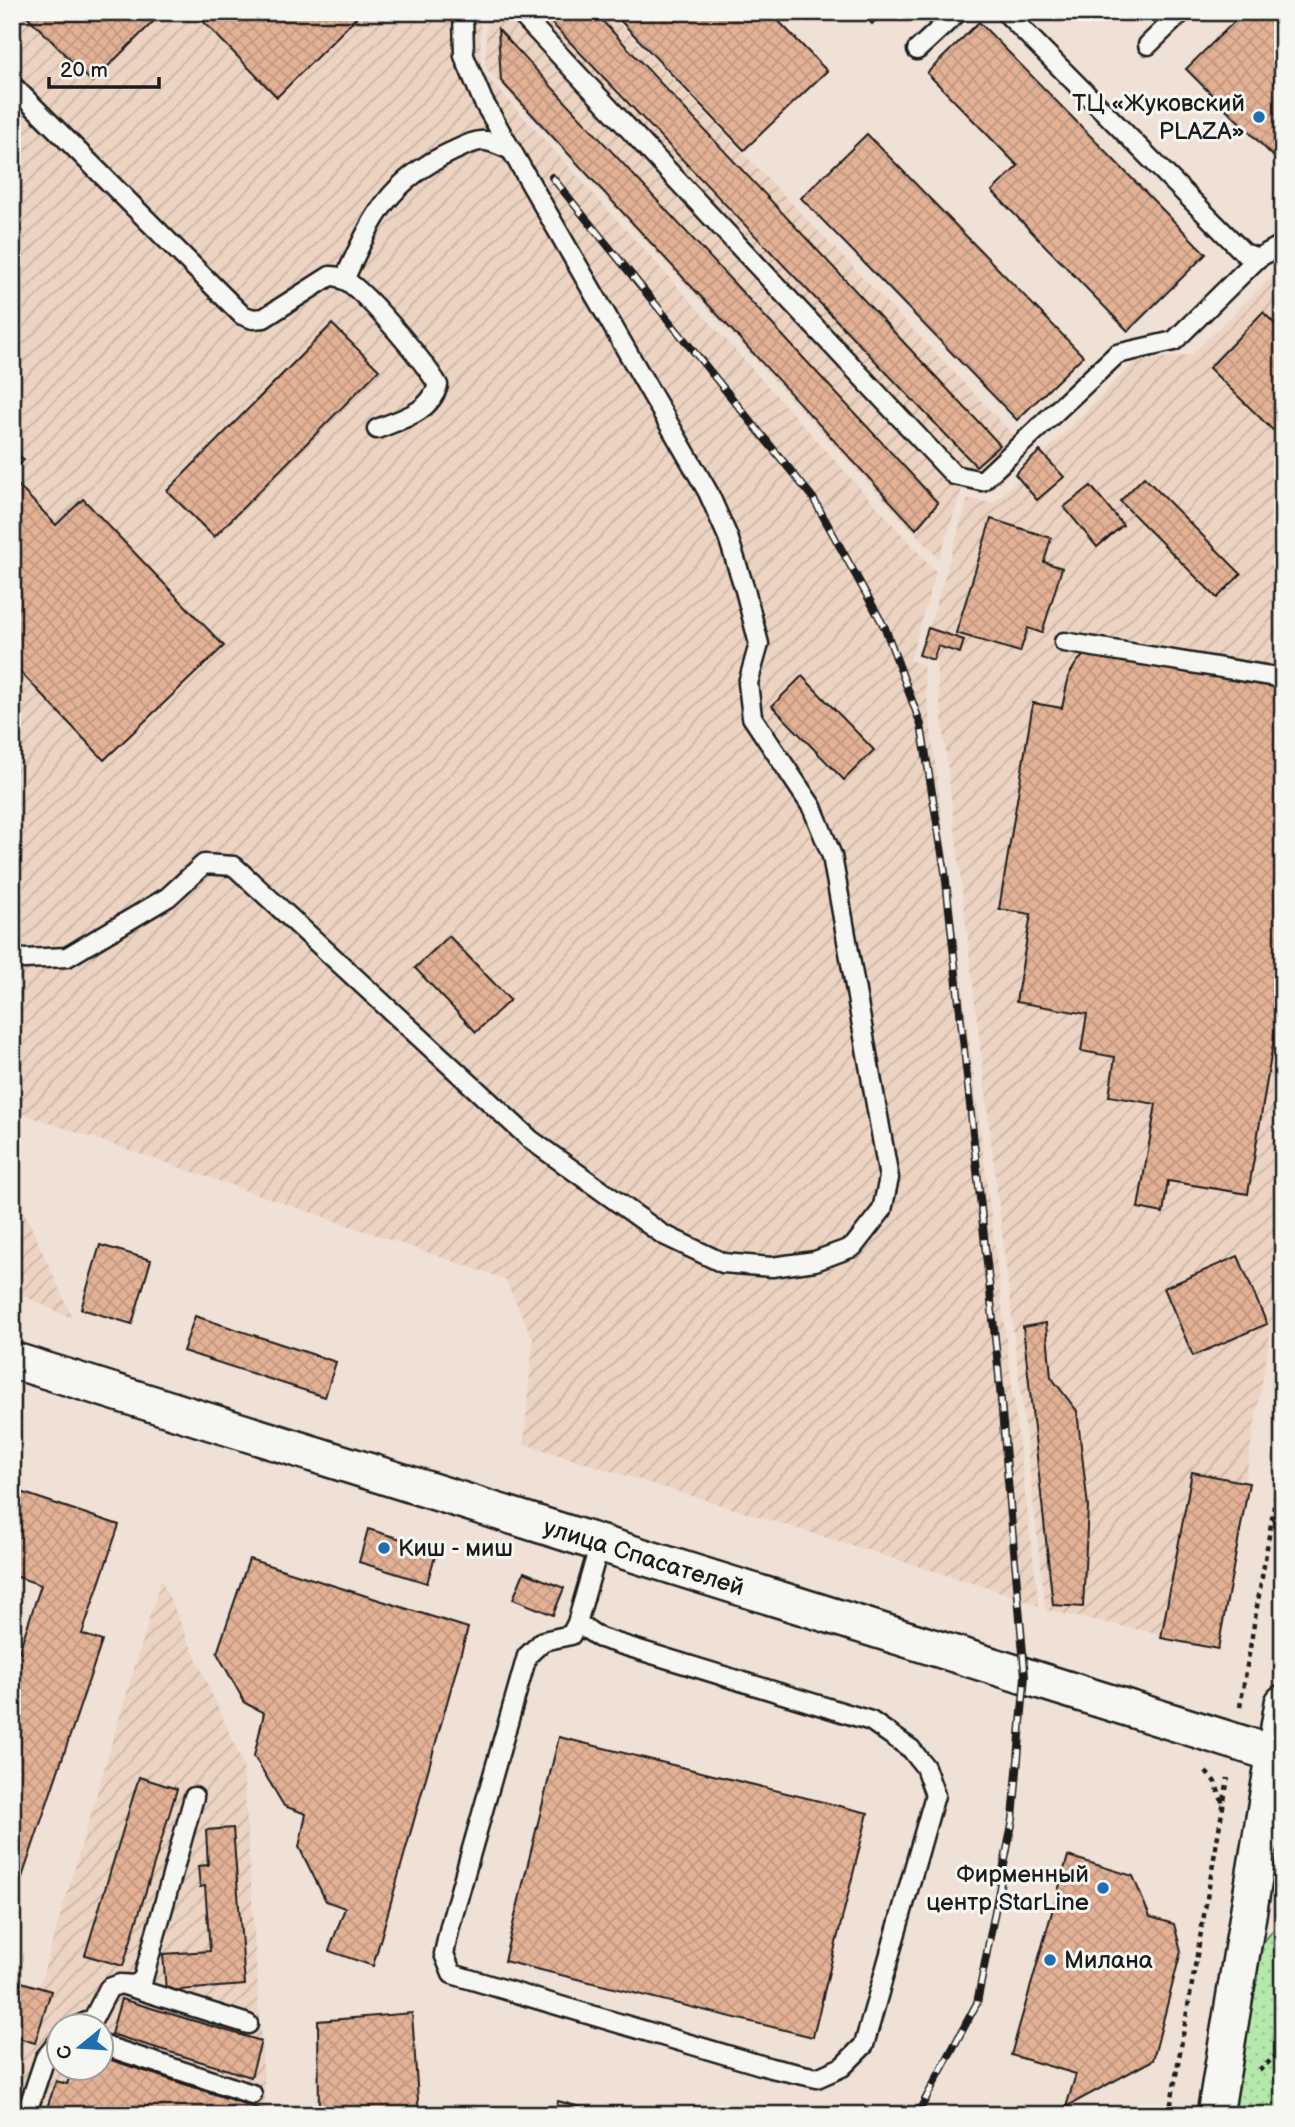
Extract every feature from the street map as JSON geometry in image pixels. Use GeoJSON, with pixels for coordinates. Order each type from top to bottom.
{"type":"FeatureCollection","features":[{"type":"Feature","properties":{"kind":"street","name":"улица Спасателей"},"geometry":{"type":"LineString","coordinates":[[12,1360],[1275,1754]]}},
{"type":"Feature","properties":{"kind":"street"},"geometry":{"type":"LineString","coordinates":[[1215,2115],[1274,1828],[1275,1754],[1283,1703]]}},
{"type":"Feature","properties":{"kind":"lane"},"geometry":{"type":"LineString","coordinates":[[12,957],[24,960],[66,957],[168,897],[204,864],[234,866],[531,1140],[662,1234],[723,1263],[772,1267],[815,1261],[853,1247],[882,1210],[889,1178],[832,856],[812,807],[752,717],[748,683],[759,644],[728,537],[708,492],[483,100],[464,55],[463,12]]}},
{"type":"Feature","properties":{"kind":"lane"},"geometry":{"type":"LineString","coordinates":[[519,12],[954,475],[982,481],[1117,354],[1174,341],[1258,258],[1283,244]]}},
{"type":"Feature","properties":{"kind":"lane"},"geometry":{"type":"LineString","coordinates":[[917,50],[958,12]]}},
{"type":"Feature","properties":{"kind":"lane"},"geometry":{"type":"LineString","coordinates":[[1005,12],[1244,253],[1258,258]]}},
{"type":"Feature","properties":{"kind":"lane"},"geometry":{"type":"LineString","coordinates":[[1148,45],[1182,12]]}},
{"type":"Feature","properties":{"kind":"lane"},"geometry":{"type":"LineString","coordinates":[[12,85],[242,315],[253,319],[264,318],[330,276],[354,286],[412,349],[438,385],[435,396],[422,410],[377,429]]}},
{"type":"Feature","properties":{"kind":"lane"},"geometry":{"type":"LineString","coordinates":[[344,280],[378,211],[400,184],[424,164],[484,140],[511,150]]}},
{"type":"Feature","properties":{"kind":"lane"},"geometry":{"type":"LineString","coordinates":[[1064,642],[1283,678]]}},
{"type":"Feature","properties":{"kind":"lane"},"geometry":{"type":"LineString","coordinates":[[577,1623],[600,1638],[871,1721],[911,1749],[925,1767],[935,1795],[932,1808],[864,2045],[842,2067],[817,2078],[771,2068],[452,1973],[443,1954],[527,1656],[543,1641],[571,1635],[577,1623],[600,1543]]}},
{"type":"Feature","properties":{"kind":"lane"},"geometry":{"type":"LineString","coordinates":[[98,2011],[109,1988],[120,1984],[135,1985],[143,1979],[194,1797]]}},
{"type":"Feature","properties":{"kind":"lane"},"geometry":{"type":"LineString","coordinates":[[120,1984],[248,2024]]}},
{"type":"Feature","properties":{"kind":"lane"},"geometry":{"type":"LineString","coordinates":[[116,2050],[252,2094]]}},
{"type":"Feature","properties":{"kind":"lane"},"geometry":{"type":"LineString","coordinates":[[26,2115],[46,2057]]}},
{"type":"Feature","properties":{"kind":"path"},"geometry":{"type":"LineString","coordinates":[[1169,2115],[1283,1453]]}},
{"type":"Feature","properties":{"kind":"shaded area"},"geometry":{"type":"Polygon","coordinates":[[[12,12],[480,12],[481,70],[936,572],[910,660],[923,665],[1039,1606],[1008,1594],[524,1444],[533,1339],[505,1279],[12,1110],[12,12]]]}},
{"type":"Feature","properties":{"kind":"shaded area"},"geometry":{"type":"Polygon","coordinates":[[[487,12],[608,12],[1030,452],[990,492],[962,489],[939,559],[485,67],[487,12]]]}},
{"type":"Feature","properties":{"kind":"shaded area"},"geometry":{"type":"Polygon","coordinates":[[[1274,275],[1283,280],[1283,1262],[1216,1646],[1046,1610],[935,659],[921,654],[968,499],[994,503],[1136,361],[1191,355],[1274,275]]]}},
{"type":"Feature","properties":{"kind":"shaded area"},"geometry":{"type":"Polygon","coordinates":[[[12,1185],[73,1319],[12,1290],[12,1185]]]}},
{"type":"Feature","properties":{"kind":"shaded area"},"geometry":{"type":"Polygon","coordinates":[[[161,1579],[243,1764],[266,2115],[12,2115],[12,1979],[39,1987],[161,1579]]]}},
{"type":"Feature","properties":{"kind":"green space"},"geometry":{"type":"Polygon","coordinates":[[[1279,1923],[1283,1923],[1283,2115],[1232,2115],[1258,1949],[1279,1923]]]}},
{"type":"Feature","properties":{"kind":"building"},"geometry":{"type":"Polygon","coordinates":[[[23,12],[163,12],[92,82],[23,12]]]}},
{"type":"Feature","properties":{"kind":"building"},"geometry":{"type":"Polygon","coordinates":[[[194,12],[362,12],[277,97],[194,12]]]}},
{"type":"Feature","properties":{"kind":"building"},"geometry":{"type":"Polygon","coordinates":[[[541,12],[594,12],[1000,445],[976,466],[541,12]]]}},
{"type":"Feature","properties":{"kind":"building"},"geometry":{"type":"Polygon","coordinates":[[[612,12],[770,12],[827,71],[744,150],[612,12]]]}},
{"type":"Feature","properties":{"kind":"building"},"geometry":{"type":"Polygon","coordinates":[[[861,12],[883,12],[872,24],[861,12]]]}},
{"type":"Feature","properties":{"kind":"building","name":"ТЦ «Жуковский PLAZA»"},"geometry":{"type":"Polygon","coordinates":[[[1244,12],[1283,12],[1283,166],[1186,69],[1244,12]]]}},
{"type":"Feature","properties":{"kind":"building"},"geometry":{"type":"Polygon","coordinates":[[[979,22],[1206,254],[1128,331],[992,191],[1018,166],[927,73],[979,22]]]}},
{"type":"Feature","properties":{"kind":"building"},"geometry":{"type":"Polygon","coordinates":[[[498,29],[938,503],[916,529],[501,81],[498,29]]]}},
{"type":"Feature","properties":{"kind":"building"},"geometry":{"type":"Polygon","coordinates":[[[867,134],[1083,356],[1017,420],[801,198],[867,134]]]}},
{"type":"Feature","properties":{"kind":"building"},"geometry":{"type":"Polygon","coordinates":[[[1263,312],[1283,332],[1283,440],[1209,368],[1263,312]]]}},
{"type":"Feature","properties":{"kind":"building"},"geometry":{"type":"Polygon","coordinates":[[[332,324],[379,370],[214,537],[167,491],[332,324]]]}},
{"type":"Feature","properties":{"kind":"building"},"geometry":{"type":"Polygon","coordinates":[[[12,448],[24,460],[12,471],[12,448]]]}},
{"type":"Feature","properties":{"kind":"building"},"geometry":{"type":"Polygon","coordinates":[[[1040,451],[1064,477],[1037,500],[1015,474],[1040,451]]]}},
{"type":"Feature","properties":{"kind":"building"},"geometry":{"type":"Polygon","coordinates":[[[1144,477],[1241,574],[1217,598],[1120,501],[1144,477]]]}},
{"type":"Feature","properties":{"kind":"building"},"geometry":{"type":"Polygon","coordinates":[[[12,479],[56,525],[83,499],[224,646],[104,760],[12,663],[12,479]]]}},
{"type":"Feature","properties":{"kind":"building"},"geometry":{"type":"Polygon","coordinates":[[[1091,486],[1123,525],[1097,547],[1064,507],[1091,486]]]}},
{"type":"Feature","properties":{"kind":"building"},"geometry":{"type":"Polygon","coordinates":[[[991,519],[1051,538],[1044,562],[1062,568],[1042,633],[1028,628],[1020,652],[956,633],[991,519]]]}},
{"type":"Feature","properties":{"kind":"building"},"geometry":{"type":"Polygon","coordinates":[[[928,628],[964,640],[960,653],[938,646],[933,660],[919,655],[928,628]]]}},
{"type":"Feature","properties":{"kind":"building"},"geometry":{"type":"Polygon","coordinates":[[[1093,653],[1283,674],[1283,1027],[1276,1026],[1248,1194],[1168,1181],[1163,1213],[1138,1208],[1156,1104],[1109,1096],[1115,1057],[1081,1051],[1087,1014],[1016,1002],[1031,914],[999,909],[1033,703],[1062,708],[1069,675],[1083,656],[1093,653]]]}},
{"type":"Feature","properties":{"kind":"building"},"geometry":{"type":"Polygon","coordinates":[[[802,676],[874,750],[844,780],[772,706],[802,676]]]}},
{"type":"Feature","properties":{"kind":"building"},"geometry":{"type":"Polygon","coordinates":[[[449,936],[510,1000],[476,1032],[415,968],[449,936]]]}},
{"type":"Feature","properties":{"kind":"building"},"geometry":{"type":"Polygon","coordinates":[[[100,1245],[151,1260],[132,1324],[81,1309],[100,1245]]]}},
{"type":"Feature","properties":{"kind":"building"},"geometry":{"type":"Polygon","coordinates":[[[1238,1256],[1267,1324],[1193,1356],[1164,1288],[1238,1256]]]}},
{"type":"Feature","properties":{"kind":"building"},"geometry":{"type":"Polygon","coordinates":[[[195,1316],[336,1362],[325,1397],[183,1351],[195,1316]]]}},
{"type":"Feature","properties":{"kind":"building"},"geometry":{"type":"Polygon","coordinates":[[[1046,1323],[1051,1377],[1077,1411],[1088,1507],[1083,1607],[1053,1605],[1023,1327],[1046,1323]]]}},
{"type":"Feature","properties":{"kind":"building"},"geometry":{"type":"Polygon","coordinates":[[[1192,1472],[1249,1483],[1218,1649],[1161,1638],[1192,1472]]]}},
{"type":"Feature","properties":{"kind":"building"},"geometry":{"type":"Polygon","coordinates":[[[12,1489],[119,1525],[82,1634],[102,1641],[12,1907],[12,1672],[41,1585],[12,1575],[12,1489]]]}},
{"type":"Feature","properties":{"kind":"building"},"geometry":{"type":"Polygon","coordinates":[[[368,1529],[437,1550],[427,1583],[359,1562],[368,1529]]]}},
{"type":"Feature","properties":{"kind":"building"},"geometry":{"type":"Polygon","coordinates":[[[249,1559],[468,1628],[373,1966],[329,1951],[345,1908],[326,1901],[299,1847],[306,1814],[284,1806],[254,1756],[264,1713],[245,1703],[217,1653],[249,1559]]]}},
{"type":"Feature","properties":{"kind":"building"},"geometry":{"type":"Polygon","coordinates":[[[524,1572],[564,1588],[553,1615],[513,1599],[524,1572]]]}},
{"type":"Feature","properties":{"kind":"building"},"geometry":{"type":"Polygon","coordinates":[[[559,1737],[868,1813],[813,2037],[504,1961],[559,1737]]]}},
{"type":"Feature","properties":{"kind":"building"},"geometry":{"type":"Polygon","coordinates":[[[139,1777],[177,1789],[123,1966],[85,1955],[139,1777]]]}},
{"type":"Feature","properties":{"kind":"building"},"geometry":{"type":"Polygon","coordinates":[[[233,1828],[245,1985],[166,1991],[163,1954],[210,1951],[205,1886],[200,1887],[198,1866],[208,1865],[206,1830],[233,1828]]]}},
{"type":"Feature","properties":{"kind":"building"},"geometry":{"type":"Polygon","coordinates":[[[1068,1856],[1133,1876],[1150,1917],[1174,1924],[1181,1951],[1153,2060],[1066,2107],[1076,2074],[1011,2055],[1068,1856]]]}},
{"type":"Feature","properties":{"kind":"building"},"geometry":{"type":"Polygon","coordinates":[[[12,1979],[51,1991],[35,2043],[12,2036],[12,1979]]]}},
{"type":"Feature","properties":{"kind":"building"},"geometry":{"type":"Polygon","coordinates":[[[121,1999],[261,2041],[251,2077],[116,2036],[116,2016],[121,1999]]]}},
{"type":"Feature","properties":{"kind":"building"},"geometry":{"type":"Polygon","coordinates":[[[412,2013],[419,2115],[319,2115],[318,2021],[412,2013]]]}},
{"type":"Feature","properties":{"kind":"building"},"geometry":{"type":"Polygon","coordinates":[[[116,2062],[266,2111],[265,2115],[45,2114],[56,2082],[116,2082],[116,2062]]]}},
{"type":"Feature","properties":{"kind":"building"},"geometry":{"type":"Polygon","coordinates":[[[558,2101],[610,2115],[554,2115],[558,2101]]]}},
{"type":"Feature","properties":{"kind":"railway"},"geometry":{"type":"LineString","coordinates":[[552,177],[813,498],[885,628],[921,725],[945,872],[998,1366],[1025,1676],[1013,1819],[977,2003],[917,2115]]}},
{"type":"Feature","properties":{"kind":"railway"},"geometry":{"type":"LineString","coordinates":[[1275,2115],[1283,2114]]}},
{"type":"Feature","properties":{"kind":"place","name":"ТЦ «Жуковский PLAZA»"},"geometry":{"type":"Point","coordinates":[1259,117]}},
{"type":"Feature","properties":{"kind":"place","name":"Киш - миш"},"geometry":{"type":"Point","coordinates":[384,1548]}},
{"type":"Feature","properties":{"kind":"place","name":"Фирменный центр StarLine"},"geometry":{"type":"Point","coordinates":[1103,1888]}},
{"type":"Feature","properties":{"kind":"place","name":"Милана"},"geometry":{"type":"Point","coordinates":[1050,1960]}}]}
